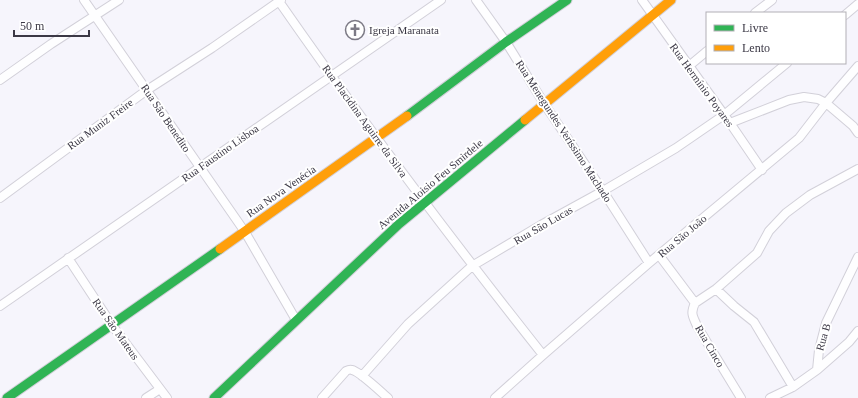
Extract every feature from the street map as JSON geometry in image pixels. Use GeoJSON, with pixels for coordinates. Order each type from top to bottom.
{"type":"FeatureCollection","features":[{"type":"Feature","properties":{"kind":"street","name":"Rua São Benedito"},"geometry":{"type":"LineString","coordinates":[[84,0],[245,232],[296,320]]}},
{"type":"Feature","properties":{"kind":"street"},"geometry":{"type":"LineString","coordinates":[[0,80],[51,44],[119,0]]}},
{"type":"Feature","properties":{"kind":"street","name":"Rua Placidina Aguirre da Silva"},"geometry":{"type":"LineString","coordinates":[[280,0],[376,139],[472,266],[543,355]]}},
{"type":"Feature","properties":{"kind":"street","name":"Rua Muniz Freire"},"geometry":{"type":"LineString","coordinates":[[0,198],[147,90],[212,48],[280,0]]}},
{"type":"Feature","properties":{"kind":"street","name":"Rua Faustino Lisboa"},"geometry":{"type":"LineString","coordinates":[[0,306],[441,0]]}},
{"type":"Feature","properties":{"kind":"street","name":"Rua Menegundes Veríssimo Machado"},"geometry":{"type":"LineString","coordinates":[[476,0],[506,42],[545,105],[649,263]]}},
{"type":"Feature","properties":{"kind":"street","name":"Rua Nova Venécia"},"geometry":{"type":"LineString","coordinates":[[7,398],[376,139],[506,42],[567,0]]}},
{"type":"Feature","properties":{"kind":"street","name":"Rua Hermínio Poyares"},"geometry":{"type":"LineString","coordinates":[[642,0],[762,170]]}},
{"type":"Feature","properties":{"kind":"street","name":"Avenida Aloisio Feu Smirdele"},"geometry":{"type":"LineString","coordinates":[[214,398],[399,224],[671,0]]}},
{"type":"Feature","properties":{"kind":"street"},"geometry":{"type":"LineString","coordinates":[[756,12],[772,0]]}},
{"type":"Feature","properties":{"kind":"street"},"geometry":{"type":"LineString","coordinates":[[846,14],[857,4]]}},
{"type":"Feature","properties":{"kind":"street"},"geometry":{"type":"LineString","coordinates":[[689,66],[706,52]]}},
{"type":"Feature","properties":{"kind":"street","name":"Rua São Lucas"},"geometry":{"type":"LineString","coordinates":[[362,376],[408,324],[472,266],[676,148],[724,115],[785,64]]}},
{"type":"Feature","properties":{"kind":"street","name":"Rua São João"},"geometry":{"type":"LineString","coordinates":[[495,398],[649,263],[799,138],[826,103],[858,66]]}},
{"type":"Feature","properties":{"kind":"street"},"geometry":{"type":"LineString","coordinates":[[730,123],[789,100],[804,97],[818,99],[826,103],[858,132]]}},
{"type":"Feature","properties":{"kind":"street"},"geometry":{"type":"LineString","coordinates":[[659,255],[695,303],[716,289],[757,253],[769,231],[786,212],[810,196],[858,169]]}},
{"type":"Feature","properties":{"kind":"street","name":"Rua B"},"geometry":{"type":"LineString","coordinates":[[817,370],[819,350],[826,323],[858,257]]}},
{"type":"Feature","properties":{"kind":"street","name":"Rua São Mateus"},"geometry":{"type":"LineString","coordinates":[[68,258],[112,325],[167,398]]}},
{"type":"Feature","properties":{"kind":"street"},"geometry":{"type":"LineString","coordinates":[[716,289],[754,322],[793,387]]}},
{"type":"Feature","properties":{"kind":"street","name":"Rua Cinco"},"geometry":{"type":"LineString","coordinates":[[695,303],[692,309],[692,316],[741,398]]}},
{"type":"Feature","properties":{"kind":"street"},"geometry":{"type":"LineString","coordinates":[[770,398],[793,387],[817,370],[845,346],[858,331]]}},
{"type":"Feature","properties":{"kind":"street"},"geometry":{"type":"LineString","coordinates":[[322,398],[350,369],[362,376],[388,398]]}},
{"type":"Feature","properties":{"kind":"street"},"geometry":{"type":"LineString","coordinates":[[146,398],[160,389]]}},
{"type":"Feature","properties":{"kind":"traffic: fast"},"geometry":{"type":"LineString","coordinates":[[407,116],[506,42],[567,0]]}},
{"type":"Feature","properties":{"kind":"traffic: fast"},"geometry":{"type":"LineString","coordinates":[[214,398],[399,224],[525,120]]}},
{"type":"Feature","properties":{"kind":"traffic: fast"},"geometry":{"type":"LineString","coordinates":[[7,398],[220,249]]}},
{"type":"Feature","properties":{"kind":"traffic: slow"},"geometry":{"type":"LineString","coordinates":[[525,120],[671,0]]}},
{"type":"Feature","properties":{"kind":"traffic: slow"},"geometry":{"type":"LineString","coordinates":[[220,249],[407,116]]}},
{"type":"Feature","properties":{"kind":"place","name":"Igreja Maranata"},"geometry":{"type":"Point","coordinates":[355,30]}}]}
